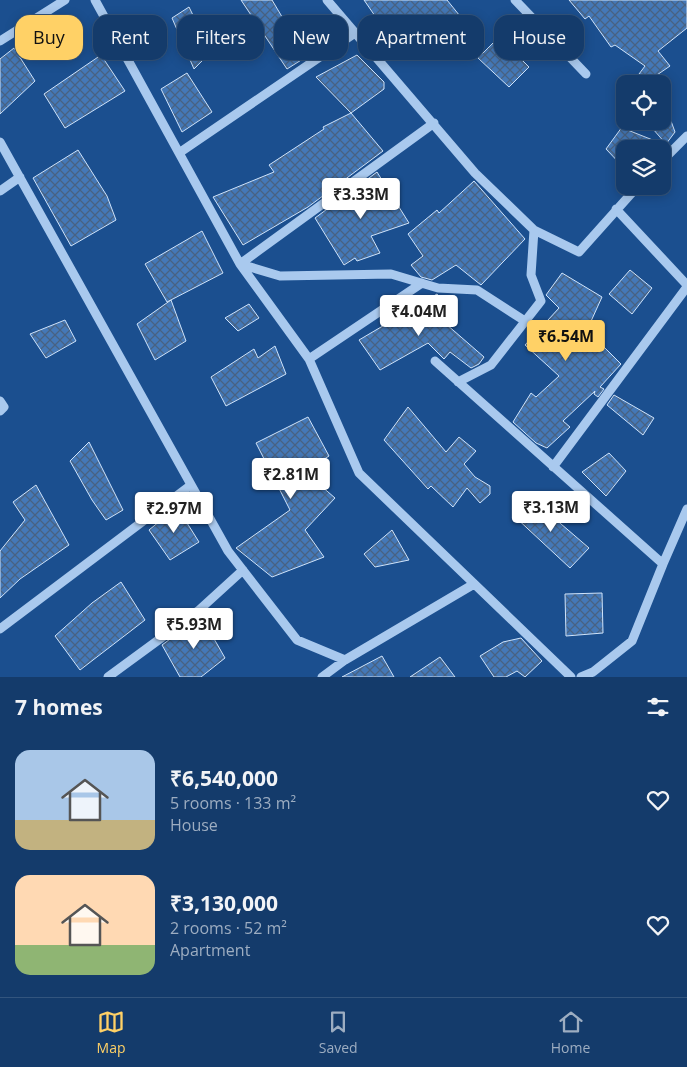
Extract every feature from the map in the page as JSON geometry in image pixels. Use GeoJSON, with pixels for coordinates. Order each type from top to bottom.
{"type":"FeatureCollection","features":[{"type":"Feature","properties":{"kind":"street"},"geometry":{"type":"LineString","coordinates":[[0,41],[65,0]]}},
{"type":"Feature","properties":{"kind":"street"},"geometry":{"type":"LineString","coordinates":[[95,0],[240,264],[309,359],[359,473],[571,677]]}},
{"type":"Feature","properties":{"kind":"street"},"geometry":{"type":"LineString","coordinates":[[327,0],[475,173],[534,230],[579,252],[629,195]]}},
{"type":"Feature","properties":{"kind":"street"},"geometry":{"type":"LineString","coordinates":[[515,0],[586,74]]}},
{"type":"Feature","properties":{"kind":"street"},"geometry":{"type":"LineString","coordinates":[[179,153],[355,33]]}},
{"type":"Feature","properties":{"kind":"street"},"geometry":{"type":"LineString","coordinates":[[240,264],[434,123]]}},
{"type":"Feature","properties":{"kind":"street"},"geometry":{"type":"LineString","coordinates":[[671,152],[687,136]]}},
{"type":"Feature","properties":{"kind":"street"},"geometry":{"type":"LineString","coordinates":[[0,142],[228,551],[298,640],[345,660]]}},
{"type":"Feature","properties":{"kind":"street"},"geometry":{"type":"LineString","coordinates":[[0,190],[20,177]]}},
{"type":"Feature","properties":{"kind":"street"},"geometry":{"type":"LineString","coordinates":[[553,467],[687,286],[616,209]]}},
{"type":"Feature","properties":{"kind":"street"},"geometry":{"type":"LineString","coordinates":[[458,382],[491,365],[541,301],[531,275],[534,230]]}},
{"type":"Feature","properties":{"kind":"street"},"geometry":{"type":"LineString","coordinates":[[240,264],[280,276],[391,274],[438,288],[477,290],[525,321]]}},
{"type":"Feature","properties":{"kind":"street"},"geometry":{"type":"LineString","coordinates":[[309,359],[422,283]]}},
{"type":"Feature","properties":{"kind":"street"},"geometry":{"type":"LineString","coordinates":[[435,362],[663,564]]}},
{"type":"Feature","properties":{"kind":"street"},"geometry":{"type":"LineString","coordinates":[[0,401],[4,407],[0,411]]}},
{"type":"Feature","properties":{"kind":"street"},"geometry":{"type":"LineString","coordinates":[[0,629],[191,485]]}},
{"type":"Feature","properties":{"kind":"street"},"geometry":{"type":"LineString","coordinates":[[581,677],[593,672],[632,641],[687,510]]}},
{"type":"Feature","properties":{"kind":"street"},"geometry":{"type":"LineString","coordinates":[[108,677],[198,611],[243,570]]}},
{"type":"Feature","properties":{"kind":"street"},"geometry":{"type":"LineString","coordinates":[[322,677],[345,660],[474,584]]}},
{"type":"Feature","properties":{"kind":"building"},"geometry":{"type":"Polygon","coordinates":[[[241,0],[272,0],[281,15],[274,15],[274,50],[264,34],[264,15],[251,15],[241,0]]]}},
{"type":"Feature","properties":{"kind":"building"},"geometry":{"type":"Polygon","coordinates":[[[364,0],[447,0],[459,15],[374,15],[364,0]]]}},
{"type":"Feature","properties":{"kind":"building"},"geometry":{"type":"Polygon","coordinates":[[[569,0],[687,0],[687,28],[658,51],[670,66],[657,75],[639,74],[645,66],[615,45],[611,47],[589,16],[585,19],[584,15],[582,15],[569,0]]]}},
{"type":"Feature","properties":{"kind":"building"},"geometry":{"type":"Polygon","coordinates":[[[189,7],[193,15],[177,15],[177,30],[172,18],[189,7]]]}},
{"type":"Feature","properties":{"kind":"building"},"geometry":{"type":"Polygon","coordinates":[[[494,42],[494,60],[522,60],[529,67],[509,87],[480,60],[484,60],[484,52],[494,42]]]}},
{"type":"Feature","properties":{"kind":"building"},"geometry":{"type":"Polygon","coordinates":[[[14,48],[15,60],[22,60],[35,81],[0,114],[0,59],[14,48]]]}},
{"type":"Feature","properties":{"kind":"building"},"geometry":{"type":"Polygon","coordinates":[[[357,55],[358,60],[362,60],[384,82],[384,89],[351,113],[316,77],[357,55]]]}},
{"type":"Feature","properties":{"kind":"building"},"geometry":{"type":"Polygon","coordinates":[[[94,60],[104,60],[125,91],[65,128],[44,94],[94,60]]]}},
{"type":"Feature","properties":{"kind":"building"},"geometry":{"type":"Polygon","coordinates":[[[190,60],[203,60],[194,69],[190,60]]]}},
{"type":"Feature","properties":{"kind":"building"},"geometry":{"type":"Polygon","coordinates":[[[281,60],[301,60],[287,69],[281,60]]]}},
{"type":"Feature","properties":{"kind":"building"},"geometry":{"type":"Polygon","coordinates":[[[187,73],[212,112],[182,132],[161,89],[187,73]]]}},
{"type":"Feature","properties":{"kind":"building"},"geometry":{"type":"Polygon","coordinates":[[[351,113],[383,151],[308,207],[243,245],[213,197],[274,172],[269,165],[324,129],[323,127],[351,113]]]}},
{"type":"Feature","properties":{"kind":"building"},"geometry":{"type":"Polygon","coordinates":[[[671,121],[675,132],[669,140],[663,140],[654,130],[671,130],[671,121]]]}},
{"type":"Feature","properties":{"kind":"building"},"geometry":{"type":"Polygon","coordinates":[[[620,130],[628,130],[653,140],[616,140],[616,160],[606,149],[620,130]]]}},
{"type":"Feature","properties":{"kind":"building"},"geometry":{"type":"Polygon","coordinates":[[[78,150],[107,196],[116,220],[71,246],[33,178],[78,150]]]}},
{"type":"Feature","properties":{"kind":"building"},"geometry":{"type":"Polygon","coordinates":[[[377,172],[409,223],[371,236],[380,253],[357,261],[355,258],[344,265],[315,218],[377,172]]]}},
{"type":"Feature","properties":{"kind":"building"},"geometry":{"type":"Polygon","coordinates":[[[474,181],[525,239],[481,285],[456,265],[432,280],[421,277],[411,265],[423,256],[408,234],[437,210],[439,213],[474,181]]]}},
{"type":"Feature","properties":{"kind":"building"},"geometry":{"type":"Polygon","coordinates":[[[202,231],[223,273],[167,302],[145,264],[202,231]]]}},
{"type":"Feature","properties":{"kind":"building"},"geometry":{"type":"Polygon","coordinates":[[[630,270],[652,288],[632,314],[609,294],[630,270]]]}},
{"type":"Feature","properties":{"kind":"building"},"geometry":{"type":"Polygon","coordinates":[[[562,273],[602,297],[587,330],[621,364],[600,387],[604,389],[598,397],[594,394],[595,391],[563,421],[570,427],[547,448],[536,443],[513,422],[531,393],[536,397],[559,376],[525,345],[559,308],[546,295],[562,273]]]}},
{"type":"Feature","properties":{"kind":"building"},"geometry":{"type":"Polygon","coordinates":[[[437,294],[448,310],[438,317],[484,357],[479,364],[471,368],[450,352],[444,359],[428,343],[380,370],[359,340],[437,294]]]}},
{"type":"Feature","properties":{"kind":"building"},"geometry":{"type":"Polygon","coordinates":[[[171,300],[186,341],[155,360],[137,324],[171,300]]]}},
{"type":"Feature","properties":{"kind":"building"},"geometry":{"type":"Polygon","coordinates":[[[249,304],[259,318],[238,331],[225,318],[249,304]]]}},
{"type":"Feature","properties":{"kind":"building"},"geometry":{"type":"Polygon","coordinates":[[[65,320],[76,341],[46,358],[30,334],[65,320]]]}},
{"type":"Feature","properties":{"kind":"building"},"geometry":{"type":"Polygon","coordinates":[[[275,346],[286,374],[226,406],[211,377],[254,349],[258,358],[275,346]]]}},
{"type":"Feature","properties":{"kind":"building"},"geometry":{"type":"Polygon","coordinates":[[[614,395],[654,418],[643,435],[607,405],[614,395]]]}},
{"type":"Feature","properties":{"kind":"building"},"geometry":{"type":"Polygon","coordinates":[[[408,407],[446,452],[459,437],[476,451],[464,464],[475,477],[490,486],[490,494],[480,503],[467,488],[453,507],[431,486],[428,489],[384,440],[408,407]]]}},
{"type":"Feature","properties":{"kind":"building"},"geometry":{"type":"Polygon","coordinates":[[[308,417],[329,456],[305,472],[335,498],[305,530],[324,557],[272,577],[236,548],[290,510],[256,443],[308,417]]]}},
{"type":"Feature","properties":{"kind":"building"},"geometry":{"type":"Polygon","coordinates":[[[89,442],[123,510],[106,520],[92,500],[70,461],[89,442]]]}},
{"type":"Feature","properties":{"kind":"building"},"geometry":{"type":"Polygon","coordinates":[[[609,453],[626,471],[606,496],[582,472],[609,453]]]}},
{"type":"Feature","properties":{"kind":"building"},"geometry":{"type":"Polygon","coordinates":[[[36,485],[69,545],[20,579],[0,598],[0,551],[25,520],[13,502],[36,485]]]}},
{"type":"Feature","properties":{"kind":"building"},"geometry":{"type":"Polygon","coordinates":[[[532,499],[589,548],[570,568],[513,515],[532,499]]]}},
{"type":"Feature","properties":{"kind":"building"},"geometry":{"type":"Polygon","coordinates":[[[177,507],[199,542],[170,560],[149,530],[177,507]]]}},
{"type":"Feature","properties":{"kind":"building"},"geometry":{"type":"Polygon","coordinates":[[[392,530],[409,560],[375,567],[364,554],[392,530]]]}},
{"type":"Feature","properties":{"kind":"building"},"geometry":{"type":"Polygon","coordinates":[[[121,582],[145,620],[80,670],[55,636],[92,603],[121,582]]]}},
{"type":"Feature","properties":{"kind":"building"},"geometry":{"type":"Polygon","coordinates":[[[602,593],[603,633],[566,636],[565,594],[602,593]]]}},
{"type":"Feature","properties":{"kind":"building"},"geometry":{"type":"Polygon","coordinates":[[[201,616],[225,658],[201,677],[180,677],[162,645],[201,616]]]}},
{"type":"Feature","properties":{"kind":"building"},"geometry":{"type":"Polygon","coordinates":[[[521,638],[542,661],[525,677],[517,671],[506,677],[494,677],[480,656],[503,642],[521,638]]]}},
{"type":"Feature","properties":{"kind":"building"},"geometry":{"type":"Polygon","coordinates":[[[382,656],[394,677],[342,677],[382,656]]]}},
{"type":"Feature","properties":{"kind":"building"},"geometry":{"type":"Polygon","coordinates":[[[440,657],[455,677],[410,677],[440,657]]]}}]}
